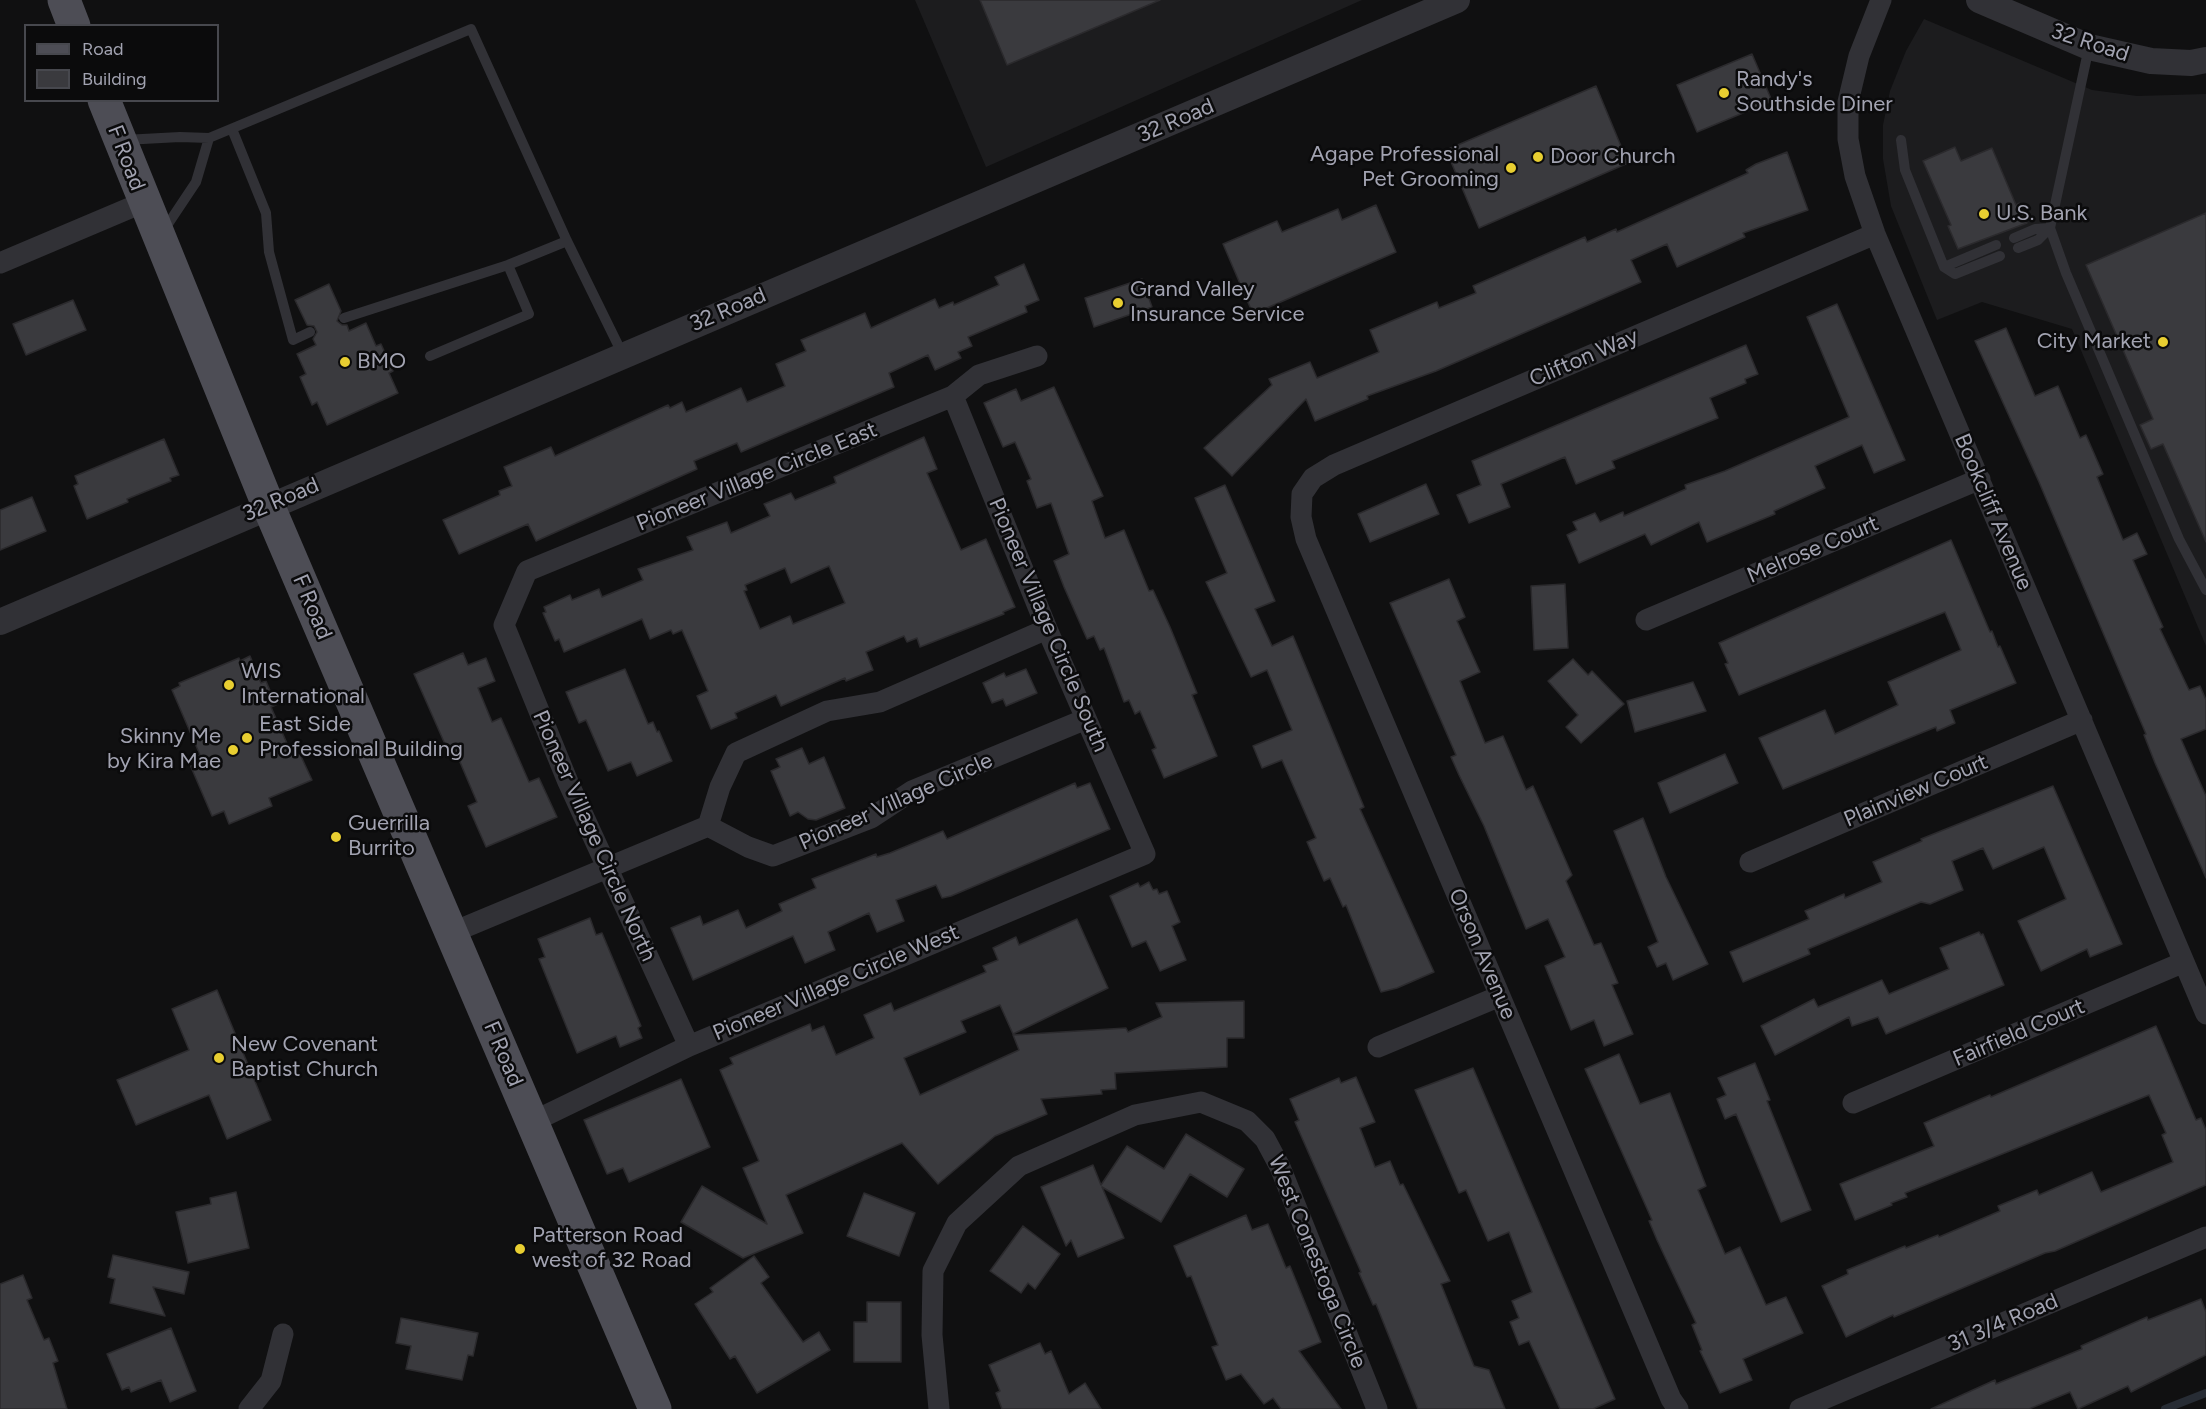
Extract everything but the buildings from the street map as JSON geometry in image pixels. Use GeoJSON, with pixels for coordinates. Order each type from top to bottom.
{"type":"FeatureCollection","features":[{"type":"Feature","properties":{"kind":"main road"},"geometry":{"type":"LineString","coordinates":[[64,0],[73,24]]}},
{"type":"Feature","properties":{"kind":"main road","name":"F Road"},"geometry":{"type":"LineString","coordinates":[[105,102],[268,506],[655,1409]]}},
{"type":"Feature","properties":{"kind":"street","name":"32 Road"},"geometry":{"type":"LineString","coordinates":[[0,622],[1457,0]]}},
{"type":"Feature","properties":{"kind":"street","name":"Bookcliff Avenue"},"geometry":{"type":"LineString","coordinates":[[1881,0],[1854,72],[1847,113],[1855,176],[1875,234],[2206,1014]]}},
{"type":"Feature","properties":{"kind":"street","name":"32 Road"},"geometry":{"type":"LineString","coordinates":[[1979,0],[2089,47],[2151,62],[2191,63],[2206,60]]}},
{"type":"Feature","properties":{"kind":"street"},"geometry":{"type":"LineString","coordinates":[[0,263],[144,202]]}},
{"type":"Feature","properties":{"kind":"street","name":"Clifton Way"},"geometry":{"type":"LineString","coordinates":[[1302,494],[1313,478],[1334,465],[1875,234]]}},
{"type":"Feature","properties":{"kind":"street","name":"Pioneer Village Circle East"},"geometry":{"type":"LineString","coordinates":[[504,626],[527,571],[953,396],[979,375],[1037,356]]}},
{"type":"Feature","properties":{"kind":"street","name":"Pioneer Village Circle South"},"geometry":{"type":"LineString","coordinates":[[953,396],[1047,629],[1145,854]]}},
{"type":"Feature","properties":{"kind":"street","name":"Melrose Court"},"geometry":{"type":"LineString","coordinates":[[1646,620],[1980,479]]}},
{"type":"Feature","properties":{"kind":"street","name":"Orson Avenue"},"geometry":{"type":"LineString","coordinates":[[1302,494],[1301,517],[1306,539],[1671,1399],[1678,1409]]}},
{"type":"Feature","properties":{"kind":"street","name":"Pioneer Village Circle North"},"geometry":{"type":"LineString","coordinates":[[504,626],[606,868],[688,1046]]}},
{"type":"Feature","properties":{"kind":"street"},"geometry":{"type":"LineString","coordinates":[[451,933],[708,826],[720,787],[736,753],[827,711],[880,702],[1047,629]]}},
{"type":"Feature","properties":{"kind":"street","name":"Pioneer Village Circle"},"geometry":{"type":"LineString","coordinates":[[708,826],[748,847],[773,856],[871,818],[912,791],[1086,719]]}},
{"type":"Feature","properties":{"kind":"street","name":"Plainview Court"},"geometry":{"type":"LineString","coordinates":[[1750,862],[2082,720]]}},
{"type":"Feature","properties":{"kind":"street","name":"Pioneer Village Circle West"},"geometry":{"type":"LineString","coordinates":[[532,1122],[688,1046],[1145,854]]}},
{"type":"Feature","properties":{"kind":"street","name":"Fairfield Court"},"geometry":{"type":"LineString","coordinates":[[1853,1103],[2184,962]]}},
{"type":"Feature","properties":{"kind":"street"},"geometry":{"type":"LineString","coordinates":[[1378,1047],[1500,996]]}},
{"type":"Feature","properties":{"kind":"street","name":"West Conestoga Circle"},"geometry":{"type":"LineString","coordinates":[[939,1409],[932,1335],[933,1271],[957,1223],[1019,1166],[1136,1114],[1201,1102],[1247,1121],[1265,1139],[1280,1167],[1377,1409]]}},
{"type":"Feature","properties":{"kind":"street","name":"31 3/4 Road"},"geometry":{"type":"LineString","coordinates":[[1800,1409],[2206,1237]]}},
{"type":"Feature","properties":{"kind":"street"},"geometry":{"type":"LineString","coordinates":[[249,1409],[270,1381],[283,1334]]}},
{"type":"Feature","properties":{"kind":"lane"},"geometry":{"type":"LineString","coordinates":[[119,141],[180,137],[209,138],[471,29],[567,241],[623,355]]}},
{"type":"Feature","properties":{"kind":"lane"},"geometry":{"type":"LineString","coordinates":[[2089,47],[2050,228],[2066,273],[2179,539],[2206,590]]}},
{"type":"Feature","properties":{"kind":"lane"},"geometry":{"type":"LineString","coordinates":[[232,129],[266,213],[268,252],[292,339],[310,332]]}},
{"type":"Feature","properties":{"kind":"lane"},"geometry":{"type":"LineString","coordinates":[[159,237],[196,182],[209,138]]}},
{"type":"Feature","properties":{"kind":"lane"},"geometry":{"type":"LineString","coordinates":[[1901,140],[1905,170],[1944,267],[1955,274],[1998,250]]}},
{"type":"Feature","properties":{"kind":"lane"},"geometry":{"type":"LineString","coordinates":[[2016,243],[2035,229],[2050,228]]}},
{"type":"Feature","properties":{"kind":"lane"},"geometry":{"type":"LineString","coordinates":[[344,318],[508,265],[567,241]]}},
{"type":"Feature","properties":{"kind":"lane"},"geometry":{"type":"LineString","coordinates":[[430,356],[530,314],[508,265]]}},
{"type":"Feature","properties":{"kind":"shaded area"},"geometry":{"type":"Polygon","coordinates":[[[915,0],[1362,0],[986,167],[915,0]]]}},
{"type":"Feature","properties":{"kind":"shaded area"},"geometry":{"type":"Polygon","coordinates":[[[1924,19],[2092,90],[2137,96],[2206,94],[2206,646],[2072,329],[1982,302],[1937,320],[1891,206],[1883,159],[1883,125],[1890,91],[1906,51],[1924,19]]]}},
{"type":"Feature","properties":{"kind":"waterway"},"geometry":{"type":"LineString","coordinates":[[2165,1409],[2206,1393]]}},
{"type":"Feature","properties":{"kind":"place","name":"Randy's Southside Diner"},"geometry":{"type":"Point","coordinates":[1724,93]}},
{"type":"Feature","properties":{"kind":"place","name":"Door Church"},"geometry":{"type":"Point","coordinates":[1538,157]}},
{"type":"Feature","properties":{"kind":"place","name":"Agape Professional Pet Grooming"},"geometry":{"type":"Point","coordinates":[1511,168]}},
{"type":"Feature","properties":{"kind":"place","name":"U.S. Bank"},"geometry":{"type":"Point","coordinates":[1984,214]}},
{"type":"Feature","properties":{"kind":"place","name":"Grand Valley Insurance Service"},"geometry":{"type":"Point","coordinates":[1118,303]}},
{"type":"Feature","properties":{"kind":"place","name":"City Market"},"geometry":{"type":"Point","coordinates":[2163,342]}},
{"type":"Feature","properties":{"kind":"place","name":"BMO"},"geometry":{"type":"Point","coordinates":[345,362]}},
{"type":"Feature","properties":{"kind":"place","name":"WIS International"},"geometry":{"type":"Point","coordinates":[229,685]}},
{"type":"Feature","properties":{"kind":"place","name":"East Side Professional Building"},"geometry":{"type":"Point","coordinates":[247,738]}},
{"type":"Feature","properties":{"kind":"place","name":"Skinny Me by Kira Mae"},"geometry":{"type":"Point","coordinates":[233,750]}},
{"type":"Feature","properties":{"kind":"place","name":"Guerrilla Burrito"},"geometry":{"type":"Point","coordinates":[336,837]}},
{"type":"Feature","properties":{"kind":"place","name":"New Covenant Baptist Church"},"geometry":{"type":"Point","coordinates":[219,1058]}},
{"type":"Feature","properties":{"kind":"place","name":"Patterson Road west of 32 Road"},"geometry":{"type":"Point","coordinates":[520,1249]}}]}
